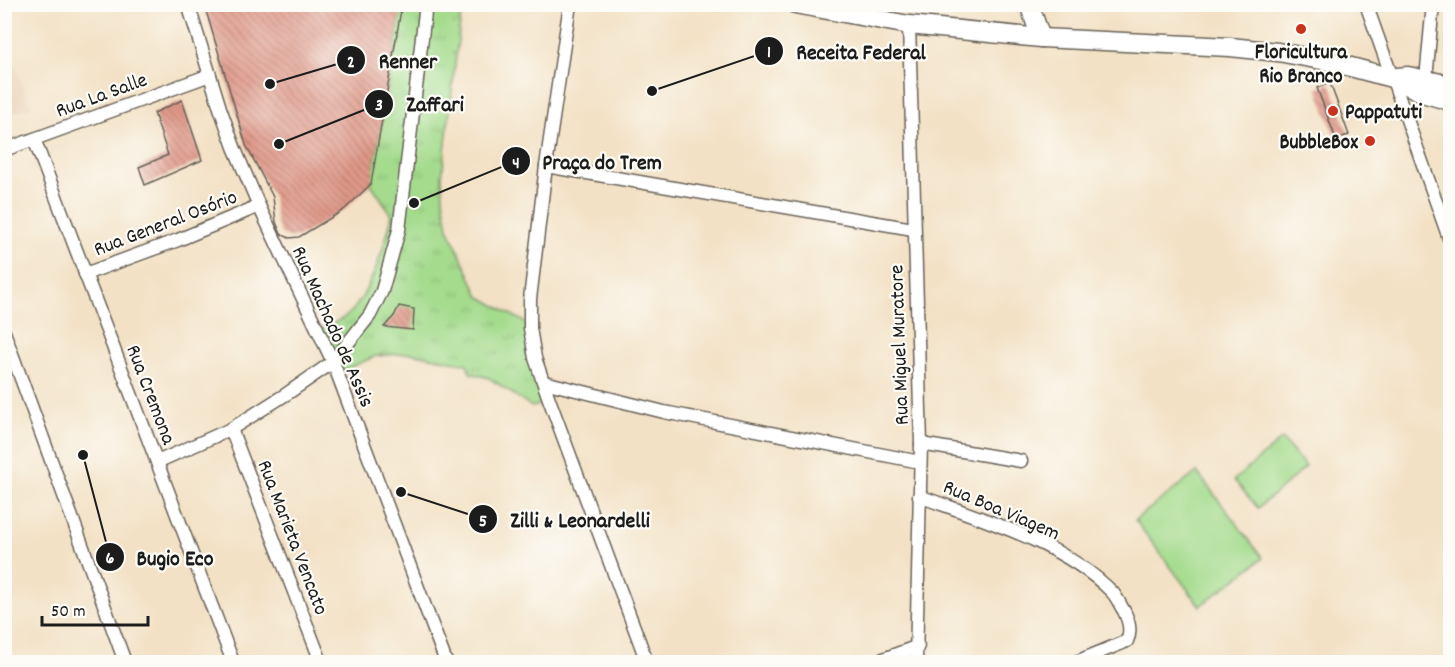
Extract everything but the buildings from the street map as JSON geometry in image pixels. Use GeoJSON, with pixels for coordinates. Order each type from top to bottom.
{"type":"FeatureCollection","features":[{"type":"Feature","properties":{"kind":"main road"},"geometry":{"type":"LineString","coordinates":[[795,4],[909,25],[1041,38],[1230,47],[1278,52],[1332,62],[1392,78],[1426,94],[1450,101]]}},
{"type":"Feature","properties":{"kind":"main road"},"geometry":{"type":"LineString","coordinates":[[1029,4],[1041,38]]}},
{"type":"Feature","properties":{"kind":"main road"},"geometry":{"type":"LineString","coordinates":[[1392,78],[1408,76],[1450,85]]}},
{"type":"Feature","properties":{"kind":"street","name":"Rua Machado de Assis"},"geometry":{"type":"LineString","coordinates":[[188,4],[234,147],[259,206],[333,362],[446,663]]}},
{"type":"Feature","properties":{"kind":"street"},"geometry":{"type":"LineString","coordinates":[[157,462],[231,429],[333,362],[370,315],[378,299],[399,230],[426,4]]}},
{"type":"Feature","properties":{"kind":"street"},"geometry":{"type":"LineString","coordinates":[[570,4],[546,166],[530,299],[530,318],[535,358],[647,663]]}},
{"type":"Feature","properties":{"kind":"street"},"geometry":{"type":"LineString","coordinates":[[1366,4],[1450,241]]}},
{"type":"Feature","properties":{"kind":"street"},"geometry":{"type":"LineString","coordinates":[[1426,79],[1433,4]]}},
{"type":"Feature","properties":{"kind":"street","name":"Rua Miguel Muratore"},"geometry":{"type":"LineString","coordinates":[[909,25],[913,229],[921,444],[916,663]]}},
{"type":"Feature","properties":{"kind":"street","name":"Rua La Salle"},"geometry":{"type":"LineString","coordinates":[[4,150],[210,75]]}},
{"type":"Feature","properties":{"kind":"street","name":"Rua Cremona"},"geometry":{"type":"LineString","coordinates":[[34,139],[233,663]]}},
{"type":"Feature","properties":{"kind":"street"},"geometry":{"type":"LineString","coordinates":[[546,166],[913,229]]}},
{"type":"Feature","properties":{"kind":"street","name":"Rua General Osório"},"geometry":{"type":"LineString","coordinates":[[85,274],[178,240],[259,206]]}},
{"type":"Feature","properties":{"kind":"street"},"geometry":{"type":"LineString","coordinates":[[4,332],[125,663]]}},
{"type":"Feature","properties":{"kind":"street"},"geometry":{"type":"LineString","coordinates":[[544,382],[664,412],[920,462]]}},
{"type":"Feature","properties":{"kind":"street","name":"Rua Marieta Vencato"},"geometry":{"type":"LineString","coordinates":[[231,429],[320,659]]}},
{"type":"Feature","properties":{"kind":"street"},"geometry":{"type":"LineString","coordinates":[[921,444],[1021,461]]}},
{"type":"Feature","properties":{"kind":"street","name":"Rua Boa Viagem"},"geometry":{"type":"LineString","coordinates":[[919,496],[1004,526],[1085,569],[1113,593],[1128,623],[1129,636],[1126,641],[1076,663]]}},
{"type":"Feature","properties":{"kind":"street"},"geometry":{"type":"LineString","coordinates":[[874,663],[918,646]]}},
{"type":"Feature","properties":{"kind":"shaded area"},"geometry":{"type":"Polygon","coordinates":[[[4,39],[31,107],[5,116],[4,116],[4,39]]]}},
{"type":"Feature","properties":{"kind":"green space"},"geometry":{"type":"Polygon","coordinates":[[[402,5],[462,5],[442,177],[448,228],[479,296],[526,323],[549,402],[532,407],[489,378],[470,373],[467,364],[411,353],[376,356],[340,372],[319,329],[343,319],[357,305],[376,268],[392,215],[371,184],[402,5]]]}},
{"type":"Feature","properties":{"kind":"green space"},"geometry":{"type":"Polygon","coordinates":[[[1282,439],[1306,467],[1258,508],[1234,480],[1282,439]]]}},
{"type":"Feature","properties":{"kind":"green space"},"geometry":{"type":"Polygon","coordinates":[[[1197,472],[1263,558],[1200,606],[1135,520],[1197,472]]]}},
{"type":"Feature","properties":{"kind":"place","name":"Floricultura Rio Branco"},"geometry":{"type":"Point","coordinates":[1301,29]}},
{"type":"Feature","properties":{"kind":"place","name":"Renner"},"geometry":{"type":"Point","coordinates":[270,84]}},
{"type":"Feature","properties":{"kind":"place","name":"Receita Federal"},"geometry":{"type":"Point","coordinates":[652,91]}},
{"type":"Feature","properties":{"kind":"place","name":"Pappatuti"},"geometry":{"type":"Point","coordinates":[1333,111]}},
{"type":"Feature","properties":{"kind":"place","name":"BubbleBox"},"geometry":{"type":"Point","coordinates":[1370,141]}},
{"type":"Feature","properties":{"kind":"place","name":"Zaffari"},"geometry":{"type":"Point","coordinates":[279,144]}},
{"type":"Feature","properties":{"kind":"place","name":"Praça do Trem"},"geometry":{"type":"Point","coordinates":[414,203]}},
{"type":"Feature","properties":{"kind":"place","name":"Bugio Eco"},"geometry":{"type":"Point","coordinates":[83,455]}},
{"type":"Feature","properties":{"kind":"place","name":"Zilli & Leonardelli"},"geometry":{"type":"Point","coordinates":[401,492]}}]}
